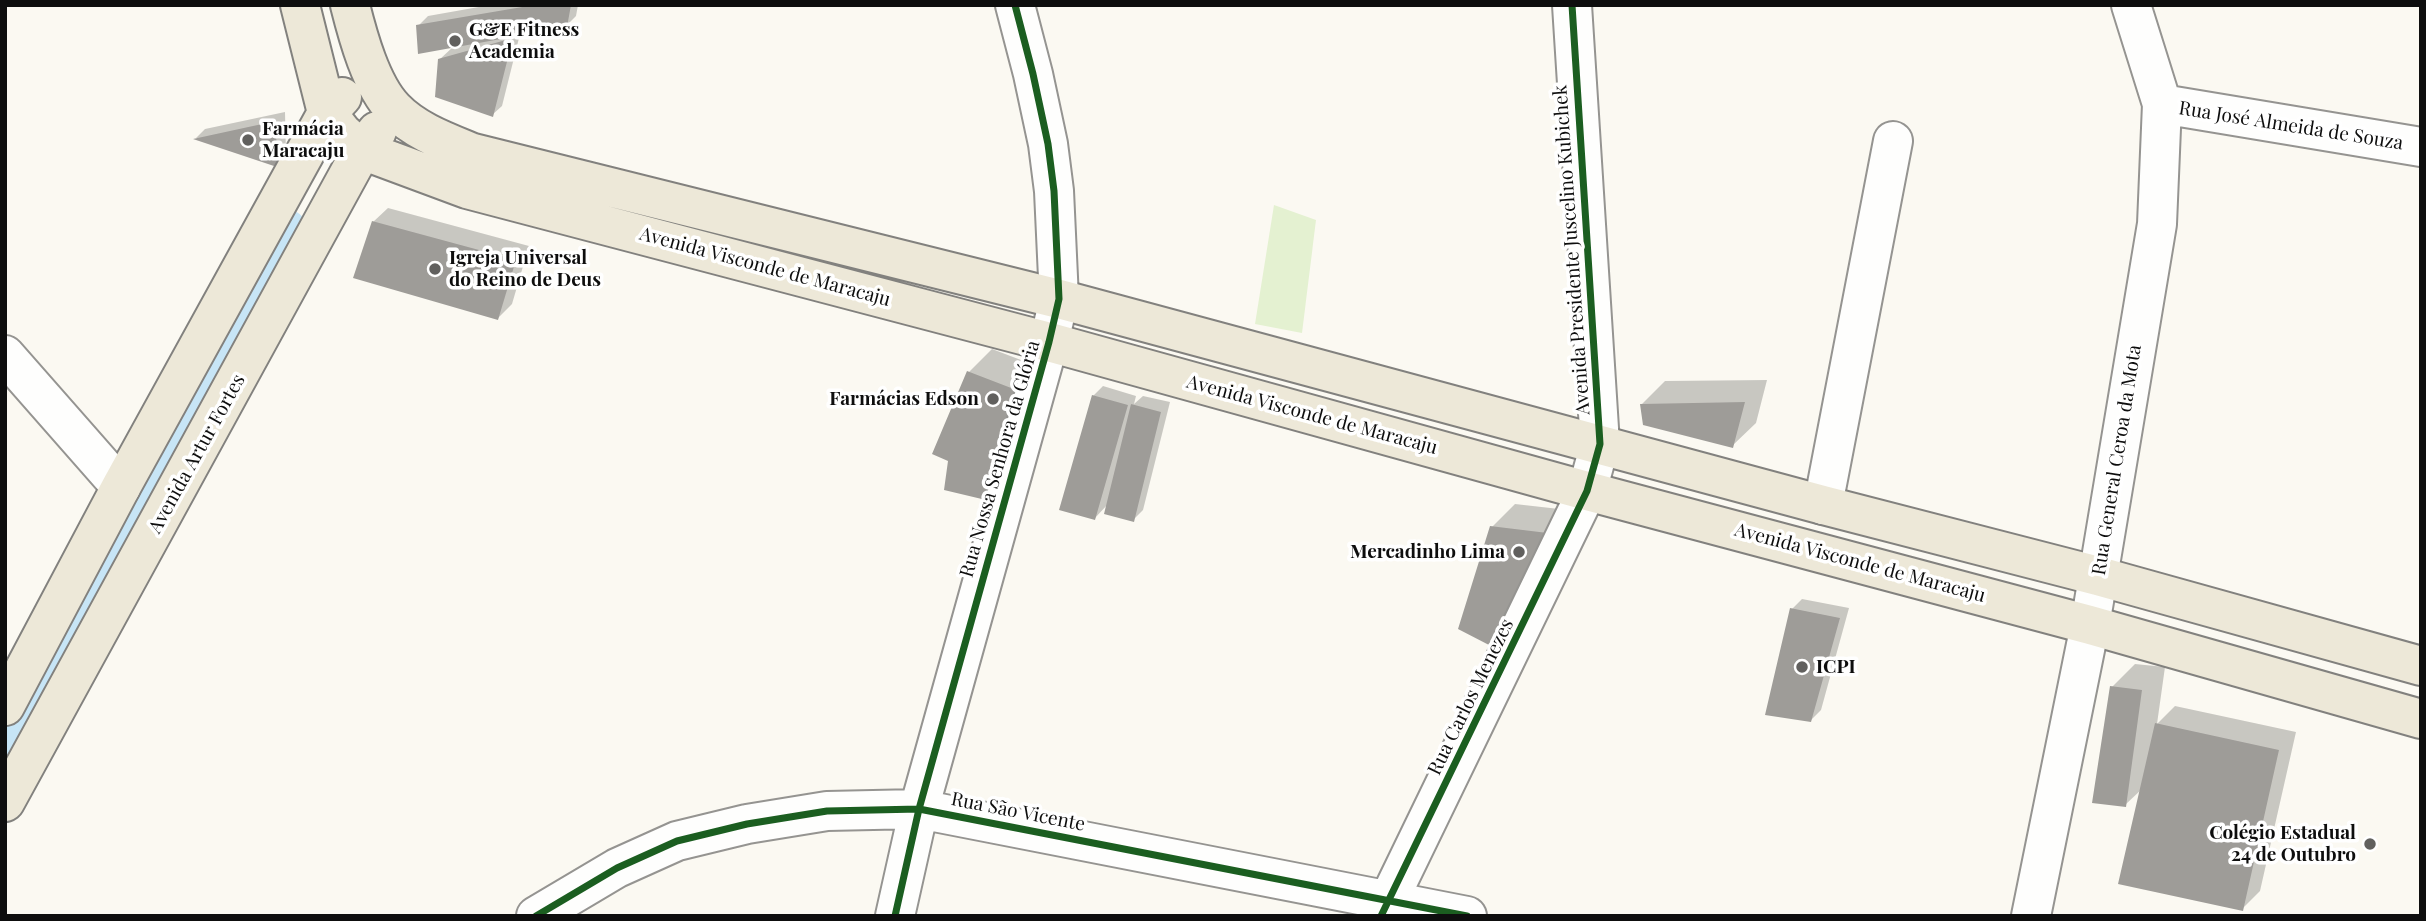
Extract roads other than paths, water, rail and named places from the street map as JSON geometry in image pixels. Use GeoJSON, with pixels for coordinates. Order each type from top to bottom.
{"type":"FeatureCollection","features":[{"type":"Feature","properties":{"kind":"main road","name":"Avenida Visconde de Maracaju"},"geometry":{"type":"LineString","coordinates":[[300,5],[327,113],[342,132],[362,150],[467,188],[1049,342],[1587,491],[2090,625],[2421,719]]}},
{"type":"Feature","properties":{"kind":"main road","name":"Avenida Visconde de Maracaju"},"geometry":{"type":"LineString","coordinates":[[351,5],[356,29],[371,68],[393,108],[411,123],[439,139],[473,153],[1059,299],[1823,505],[2098,576],[2421,666]]}},
{"type":"Feature","properties":{"kind":"main road"},"geometry":{"type":"LineString","coordinates":[[5,706],[121,487],[327,113],[371,68]]}},
{"type":"Feature","properties":{"kind":"main road","name":"Avenida Artur Fortes"},"geometry":{"type":"LineString","coordinates":[[5,802],[362,150],[393,108]]}},
{"type":"Feature","properties":{"kind":"street","name":"Rua Nossa Senhora da Glória"},"geometry":{"type":"LineString","coordinates":[[895,916],[919,809],[1059,299],[1054,191],[1048,144],[1034,74],[1015,5]]}},
{"type":"Feature","properties":{"kind":"street","name":"Avenida Presidente Juscelino Kubichek"},"geometry":{"type":"LineString","coordinates":[[1572,5],[1600,444],[1587,491]]}},
{"type":"Feature","properties":{"kind":"street","name":"Rua General Ceroa da Mota"},"geometry":{"type":"LineString","coordinates":[[2031,916],[2090,625],[2157,224],[2162,104],[2131,5]]}},
{"type":"Feature","properties":{"kind":"street","name":"Rua José Almeida de Souza"},"geometry":{"type":"LineString","coordinates":[[2162,104],[2421,147]]}},
{"type":"Feature","properties":{"kind":"street"},"geometry":{"type":"LineString","coordinates":[[1823,505],[1894,141]]}},
{"type":"Feature","properties":{"kind":"street"},"geometry":{"type":"LineString","coordinates":[[5,355],[121,487]]}},
{"type":"Feature","properties":{"kind":"street","name":"Rua Carlos Menezes"},"geometry":{"type":"LineString","coordinates":[[1386,909],[1587,491]]}},
{"type":"Feature","properties":{"kind":"street","name":"Rua São Vicente"},"geometry":{"type":"LineString","coordinates":[[536,916],[617,868],[677,841],[747,824],[827,811],[919,809],[1386,909],[1467,916]]}},
{"type":"Feature","properties":{"kind":"waterway"},"geometry":{"type":"LineString","coordinates":[[5,756],[288,229]]}},
{"type":"Feature","properties":{"kind":"place","name":"G&E Fitness Academia"},"geometry":{"type":"Point","coordinates":[455,41]}},
{"type":"Feature","properties":{"kind":"place","name":"Farmácia Maracaju"},"geometry":{"type":"Point","coordinates":[248,140]}},
{"type":"Feature","properties":{"kind":"place","name":"Igreja Universal do Reino de Deus"},"geometry":{"type":"Point","coordinates":[435,269]}},
{"type":"Feature","properties":{"kind":"place","name":"Farmácias Edson"},"geometry":{"type":"Point","coordinates":[993,399]}},
{"type":"Feature","properties":{"kind":"place","name":"Mercadinho Lima"},"geometry":{"type":"Point","coordinates":[1519,552]}},
{"type":"Feature","properties":{"kind":"place","name":"ICPI"},"geometry":{"type":"Point","coordinates":[1802,667]}},
{"type":"Feature","properties":{"kind":"place","name":"Colégio Estadual 24 de Outubro"},"geometry":{"type":"Point","coordinates":[2370,844]}}]}
